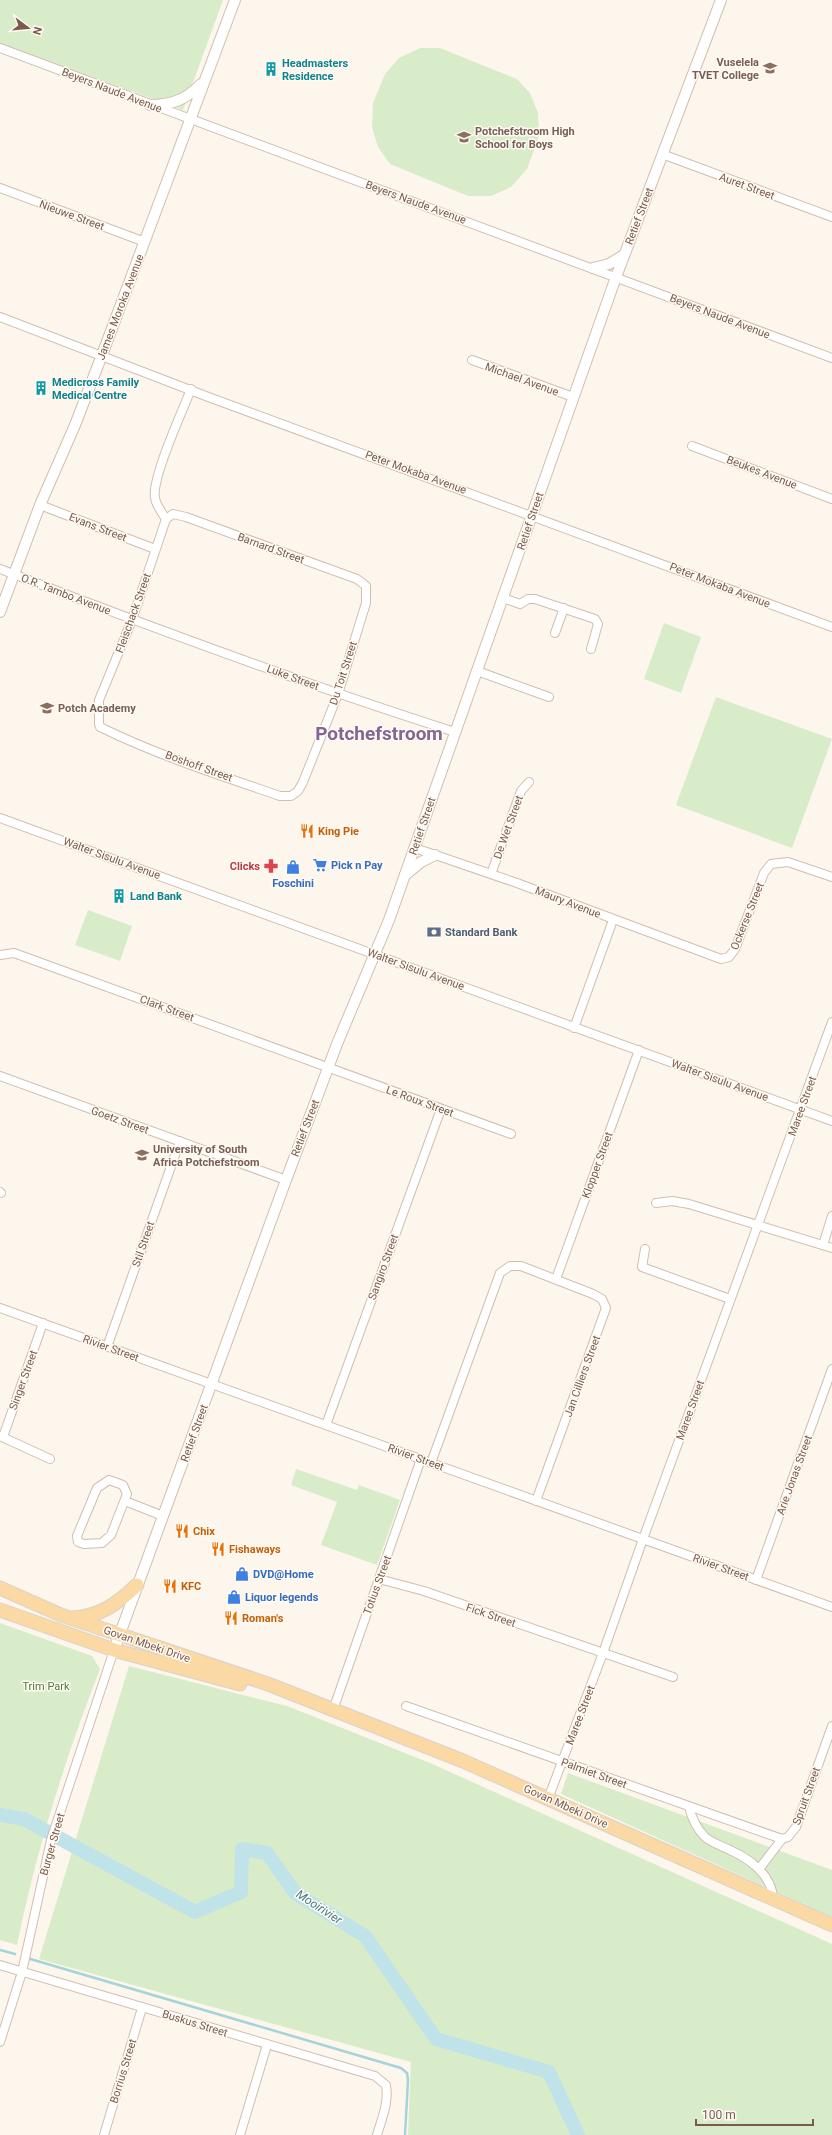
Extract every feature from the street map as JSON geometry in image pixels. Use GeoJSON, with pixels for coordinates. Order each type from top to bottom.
{"type":"FeatureCollection","features":[{"type":"Feature","properties":{"kind":"main road"},"geometry":{"type":"LineString","coordinates":[[71,1618],[87,1617],[104,1612],[122,1600],[137,1585]]}},
{"type":"Feature","properties":{"kind":"main road","name":"Govan Mbeki Drive"},"geometry":{"type":"LineString","coordinates":[[0,1588],[71,1618],[268,1684],[463,1761],[832,1925]]}},
{"type":"Feature","properties":{"kind":"main road","name":"Govan Mbeki Drive"},"geometry":{"type":"LineString","coordinates":[[0,1610],[114,1650],[264,1690],[296,1696]]}},
{"type":"Feature","properties":{"kind":"street","name":"James Moroka Avenue"},"geometry":{"type":"LineString","coordinates":[[0,612],[40,505],[75,425],[102,355],[235,0]]}},
{"type":"Feature","properties":{"kind":"street","name":"Retief Street"},"geometry":{"type":"LineString","coordinates":[[114,1650],[286,1180],[415,848],[616,277],[721,0]]}},
{"type":"Feature","properties":{"kind":"street","name":"Beyers Naude Avenue"},"geometry":{"type":"LineString","coordinates":[[0,48],[832,358]]}},
{"type":"Feature","properties":{"kind":"street"},"geometry":{"type":"LineString","coordinates":[[150,105],[164,105],[178,102],[193,93],[206,80]]}},
{"type":"Feature","properties":{"kind":"street","name":"Auret Street"},"geometry":{"type":"LineString","coordinates":[[662,154],[832,217]]}},
{"type":"Feature","properties":{"kind":"street","name":"Nieuwe Street"},"geometry":{"type":"LineString","coordinates":[[0,188],[145,242]]}},
{"type":"Feature","properties":{"kind":"street"},"geometry":{"type":"LineString","coordinates":[[593,268],[609,264],[624,255]]}},
{"type":"Feature","properties":{"kind":"street","name":"Peter Mokaba Avenue"},"geometry":{"type":"LineString","coordinates":[[0,317],[832,627]]}},
{"type":"Feature","properties":{"kind":"street","name":"Michael Avenue"},"geometry":{"type":"LineString","coordinates":[[472,360],[573,397]]}},
{"type":"Feature","properties":{"kind":"street"},"geometry":{"type":"LineString","coordinates":[[166,520],[154,496],[155,489],[161,468],[191,389]]}},
{"type":"Feature","properties":{"kind":"street","name":"Beukes Avenue"},"geometry":{"type":"LineString","coordinates":[[692,446],[832,499]]}},
{"type":"Feature","properties":{"kind":"street","name":"Evans Street"},"geometry":{"type":"LineString","coordinates":[[40,505],[155,549]]}},
{"type":"Feature","properties":{"kind":"street","name":"Barnard Street"},"geometry":{"type":"LineString","coordinates":[[166,520],[173,514],[186,516],[357,579]]}},
{"type":"Feature","properties":{"kind":"street","name":"Fleischack Street"},"geometry":{"type":"LineString","coordinates":[[100,727],[97,715],[99,700],[132,620],[166,520]]}},
{"type":"Feature","properties":{"kind":"street","name":"O.R. Tambo Avenue"},"geometry":{"type":"LineString","coordinates":[[0,569],[132,620]]}},
{"type":"Feature","properties":{"kind":"street","name":"Du Toit Street"},"geometry":{"type":"LineString","coordinates":[[298,791],[338,694],[367,595],[366,586],[357,579]]}},
{"type":"Feature","properties":{"kind":"street"},"geometry":{"type":"LineString","coordinates":[[503,598],[520,604],[531,598],[595,619],[598,622],[591,649]]}},
{"type":"Feature","properties":{"kind":"street"},"geometry":{"type":"LineString","coordinates":[[555,633],[564,608]]}},
{"type":"Feature","properties":{"kind":"street","name":"Luke Street"},"geometry":{"type":"LineString","coordinates":[[132,620],[338,694],[455,732]]}},
{"type":"Feature","properties":{"kind":"street"},"geometry":{"type":"LineString","coordinates":[[477,671],[549,697]]}},
{"type":"Feature","properties":{"kind":"street","name":"Boshoff Street"},"geometry":{"type":"LineString","coordinates":[[100,727],[130,741],[280,796],[291,796],[298,791]]}},
{"type":"Feature","properties":{"kind":"street","name":"De Wet Street"},"geometry":{"type":"LineString","coordinates":[[491,874],[521,791],[529,782]]}},
{"type":"Feature","properties":{"kind":"street","name":"Walter Sisulu Avenue"},"geometry":{"type":"LineString","coordinates":[[0,818],[832,1121]]}},
{"type":"Feature","properties":{"kind":"street","name":"Maury Avenue"},"geometry":{"type":"LineString","coordinates":[[415,848],[491,874],[613,920],[574,1028]]}},
{"type":"Feature","properties":{"kind":"street"},"geometry":{"type":"LineString","coordinates":[[404,876],[420,862],[434,855]]}},
{"type":"Feature","properties":{"kind":"street","name":"Ockerse Street"},"geometry":{"type":"LineString","coordinates":[[613,920],[716,959],[725,959],[729,957],[735,949],[764,873],[771,864],[788,862],[832,877]]}},
{"type":"Feature","properties":{"kind":"street","name":"Clark Street"},"geometry":{"type":"LineString","coordinates":[[3,954],[14,953],[329,1067]]}},
{"type":"Feature","properties":{"kind":"street","name":"Maree Street"},"geometry":{"type":"LineString","coordinates":[[548,1799],[603,1654],[643,1539],[832,1022]]}},
{"type":"Feature","properties":{"kind":"street","name":"Klopper Street"},"geometry":{"type":"LineString","coordinates":[[556,1279],[639,1050]]}},
{"type":"Feature","properties":{"kind":"street","name":"Le Roux Street"},"geometry":{"type":"LineString","coordinates":[[329,1067],[512,1134]]}},
{"type":"Feature","properties":{"kind":"street","name":"Goetz Street"},"geometry":{"type":"LineString","coordinates":[[0,1076],[286,1180]]}},
{"type":"Feature","properties":{"kind":"street","name":"Sangiro Street"},"geometry":{"type":"LineString","coordinates":[[326,1425],[441,1109]]}},
{"type":"Feature","properties":{"kind":"street","name":"Stil Street"},"geometry":{"type":"LineString","coordinates":[[107,1347],[180,1141]]}},
{"type":"Feature","properties":{"kind":"street"},"geometry":{"type":"LineString","coordinates":[[656,1202],[672,1201],[689,1204],[832,1248]]}},
{"type":"Feature","properties":{"kind":"street"},"geometry":{"type":"LineString","coordinates":[[823,1246],[832,1216]]}},
{"type":"Feature","properties":{"kind":"street"},"geometry":{"type":"LineString","coordinates":[[645,1249],[642,1267],[730,1299]]}},
{"type":"Feature","properties":{"kind":"street"},"geometry":{"type":"LineString","coordinates":[[431,1463],[500,1273],[510,1266],[521,1266],[556,1279]]}},
{"type":"Feature","properties":{"kind":"street","name":"Jan Cilliers Street"},"geometry":{"type":"LineString","coordinates":[[536,1500],[606,1308],[605,1302],[598,1296],[556,1279]]}},
{"type":"Feature","properties":{"kind":"street","name":"Rivier Street"},"geometry":{"type":"LineString","coordinates":[[0,1308],[832,1607]]}},
{"type":"Feature","properties":{"kind":"street","name":"Singer Street"},"geometry":{"type":"LineString","coordinates":[[43,1323],[1,1437],[50,1459]]}},
{"type":"Feature","properties":{"kind":"street","name":"Arie Jonas Street"},"geometry":{"type":"LineString","coordinates":[[756,1580],[832,1370]]}},
{"type":"Feature","properties":{"kind":"street","name":"Totius Street"},"geometry":{"type":"LineString","coordinates":[[333,1710],[421,1459]]}},
{"type":"Feature","properties":{"kind":"street"},"geometry":{"type":"LineString","coordinates":[[109,1480],[123,1485],[126,1491],[125,1501],[107,1540],[97,1544],[78,1542],[77,1536],[100,1484],[109,1480]]}},
{"type":"Feature","properties":{"kind":"street"},"geometry":{"type":"LineString","coordinates":[[125,1501],[163,1516]]}},
{"type":"Feature","properties":{"kind":"street","name":"Fick Street"},"geometry":{"type":"LineString","coordinates":[[379,1579],[424,1591],[673,1677]]}},
{"type":"Feature","properties":{"kind":"street","name":"Burger Street"},"geometry":{"type":"LineString","coordinates":[[0,2042],[22,1972],[51,1840],[114,1650]]}},
{"type":"Feature","properties":{"kind":"street","name":"Palmiet Street"},"geometry":{"type":"LineString","coordinates":[[406,1706],[782,1839]]}},
{"type":"Feature","properties":{"kind":"street","name":"Spruit Street"},"geometry":{"type":"LineString","coordinates":[[759,1869],[782,1839],[788,1837],[796,1826],[832,1726]]}},
{"type":"Feature","properties":{"kind":"street"},"geometry":{"type":"LineString","coordinates":[[689,1807],[693,1821],[706,1838],[743,1856],[759,1869],[772,1888],[773,1899]]}},
{"type":"Feature","properties":{"kind":"street","name":"Buskus Street"},"geometry":{"type":"LineString","coordinates":[[0,1965],[369,2074],[382,2080],[386,2086],[386,2103],[377,2135]]}},
{"type":"Feature","properties":{"kind":"street","name":"Borrius Street"},"geometry":{"type":"LineString","coordinates":[[104,2135],[142,2008]]}},
{"type":"Feature","properties":{"kind":"street"},"geometry":{"type":"LineString","coordinates":[[240,2135],[267,2045]]}},
{"type":"Feature","properties":{"kind":"green space"},"geometry":{"type":"Polygon","coordinates":[[[0,0],[223,0],[183,110],[0,43],[0,0]]]}},
{"type":"Feature","properties":{"kind":"green space"},"geometry":{"type":"Polygon","coordinates":[[[420,48],[440,48],[517,79],[530,93],[538,113],[539,136],[527,169],[511,187],[491,196],[468,196],[390,164],[378,147],[372,127],[373,103],[385,74],[399,58],[420,48]]]}},
{"type":"Feature","properties":{"kind":"green space"},"geometry":{"type":"Polygon","coordinates":[[[664,623],[701,637],[681,693],[644,679],[664,623]]]}},
{"type":"Feature","properties":{"kind":"green space"},"geometry":{"type":"Polygon","coordinates":[[[716,697],[832,739],[792,848],[676,805],[716,697]]]}},
{"type":"Feature","properties":{"kind":"green space"},"geometry":{"type":"Polygon","coordinates":[[[88,910],[132,926],[120,961],[75,945],[88,910]]]}},
{"type":"Feature","properties":{"kind":"green space"},"geometry":{"type":"Polygon","coordinates":[[[296,1469],[357,1490],[359,1485],[400,1500],[377,1565],[321,1545],[337,1502],[291,1485],[296,1469]]]}},
{"type":"Feature","properties":{"kind":"green space","name":"Trim Park"},"geometry":{"type":"Polygon","coordinates":[[[0,1623],[92,1656],[100,1669],[52,1806],[33,1875],[17,1945],[0,1940],[0,1623]]]}},
{"type":"Feature","properties":{"kind":"green space"},"geometry":{"type":"Polygon","coordinates":[[[129,1666],[287,1706],[430,1763],[832,1944],[832,2135],[408,2135],[411,2062],[39,1959],[129,1666]]]}},
{"type":"Feature","properties":{"kind":"green space"},"geometry":{"type":"Polygon","coordinates":[[[568,1773],[832,1870],[832,1917],[561,1794],[568,1773]]]}},
{"type":"Feature","properties":{"kind":"waterway","name":"Mooirivier"},"geometry":{"type":"LineString","coordinates":[[0,1815],[24,1819],[195,1912],[241,1892],[242,1849],[267,1853],[295,1893],[365,1936],[436,2039],[549,2072],[578,2135]]}},
{"type":"Feature","properties":{"kind":"waterway"},"geometry":{"type":"LineString","coordinates":[[0,1950],[15,1954]]}},
{"type":"Feature","properties":{"kind":"waterway"},"geometry":{"type":"LineString","coordinates":[[27,1958],[401,2068],[407,2073],[408,2080],[405,2135]]}},
{"type":"Feature","properties":{"kind":"place","name":"Vuselela TVET College"},"geometry":{"type":"Point","coordinates":[770,68]}},
{"type":"Feature","properties":{"kind":"place","name":"Headmasters Residence"},"geometry":{"type":"Point","coordinates":[271,69]}},
{"type":"Feature","properties":{"kind":"place","name":"Potchefstroom High School for Boys"},"geometry":{"type":"Point","coordinates":[464,137]}},
{"type":"Feature","properties":{"kind":"place","name":"Medicross Family Medical Centre"},"geometry":{"type":"Point","coordinates":[41,388]}},
{"type":"Feature","properties":{"kind":"place","name":"Potch Academy"},"geometry":{"type":"Point","coordinates":[47,708]}},
{"type":"Feature","properties":{"kind":"place","name":"King Pie"},"geometry":{"type":"Point","coordinates":[307,831]}},
{"type":"Feature","properties":{"kind":"place","name":"Pick n Pay"},"geometry":{"type":"Point","coordinates":[320,865]}},
{"type":"Feature","properties":{"kind":"place","name":"Clicks"},"geometry":{"type":"Point","coordinates":[271,866]}},
{"type":"Feature","properties":{"kind":"place","name":"Foschini"},"geometry":{"type":"Point","coordinates":[293,867]}},
{"type":"Feature","properties":{"kind":"place","name":"Land Bank"},"geometry":{"type":"Point","coordinates":[119,896]}},
{"type":"Feature","properties":{"kind":"place","name":"Standard Bank"},"geometry":{"type":"Point","coordinates":[434,932]}},
{"type":"Feature","properties":{"kind":"place","name":"University of South Africa Potchefstroom"},"geometry":{"type":"Point","coordinates":[142,1155]}},
{"type":"Feature","properties":{"kind":"place","name":"Chix"},"geometry":{"type":"Point","coordinates":[182,1531]}},
{"type":"Feature","properties":{"kind":"place","name":"Fishaways"},"geometry":{"type":"Point","coordinates":[218,1549]}},
{"type":"Feature","properties":{"kind":"place","name":"DVD@Home"},"geometry":{"type":"Point","coordinates":[242,1574]}},
{"type":"Feature","properties":{"kind":"place","name":"KFC"},"geometry":{"type":"Point","coordinates":[170,1586]}},
{"type":"Feature","properties":{"kind":"place","name":"Liquor legends"},"geometry":{"type":"Point","coordinates":[234,1597]}},
{"type":"Feature","properties":{"kind":"place","name":"Roman's"},"geometry":{"type":"Point","coordinates":[231,1618]}},
{"type":"Feature","properties":{"kind":"district","name":"Potchefstroom"},"geometry":{"type":"Point","coordinates":[379,733]}}]}
